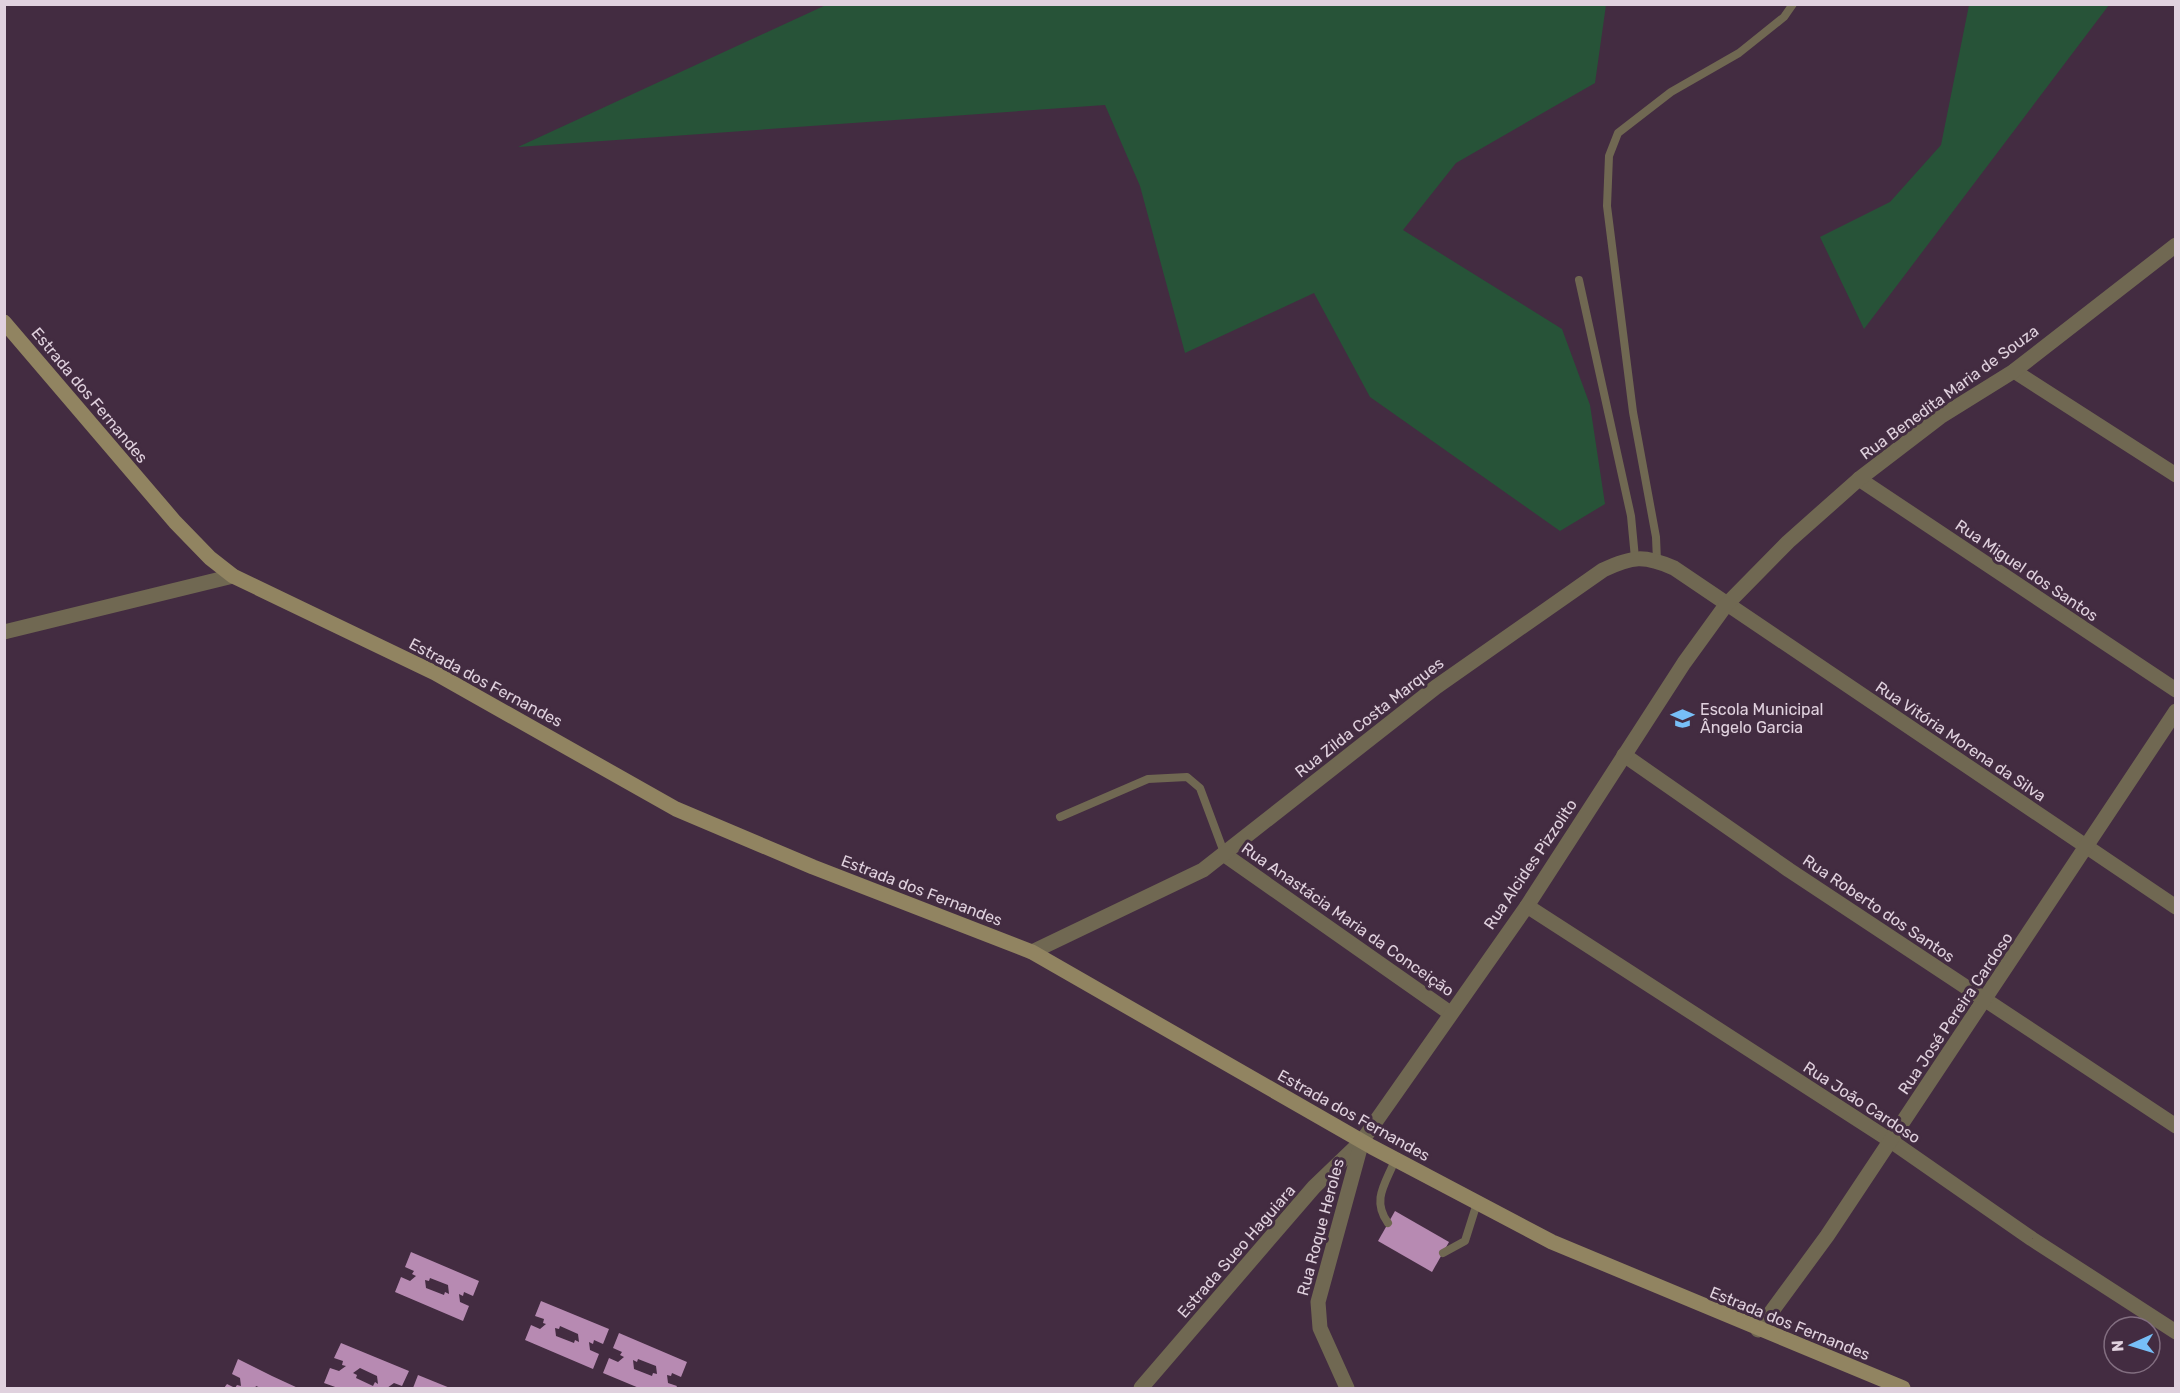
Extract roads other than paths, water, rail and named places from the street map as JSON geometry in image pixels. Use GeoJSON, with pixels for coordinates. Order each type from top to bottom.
{"type":"FeatureCollection","features":[{"type":"Feature","properties":{"kind":"main road","name":"Estrada dos Fernandes"},"geometry":{"type":"LineString","coordinates":[[4,322],[175,522],[233,576],[435,673],[676,809],[813,867],[1032,952],[1395,1160],[1552,1242],[1903,1389]]}},
{"type":"Feature","properties":{"kind":"street","name":"Rua Benedita Maria de Souza"},"geometry":{"type":"LineString","coordinates":[[1726,605],[1788,542],[1859,479],[1940,417],[2014,371],[2175,244]]}},
{"type":"Feature","properties":{"kind":"street"},"geometry":{"type":"LineString","coordinates":[[2014,371],[2175,475]]}},
{"type":"Feature","properties":{"kind":"street","name":"Rua Miguel dos Santos"},"geometry":{"type":"LineString","coordinates":[[1859,479],[2175,690]]}},
{"type":"Feature","properties":{"kind":"street","name":"Rua Zilda Costa Marques"},"geometry":{"type":"LineString","coordinates":[[1032,952],[1203,870],[1436,687],[1603,570],[1635,558],[1657,561],[1674,568],[1726,605]]}},
{"type":"Feature","properties":{"kind":"street"},"geometry":{"type":"LineString","coordinates":[[4,632],[233,576]]}},
{"type":"Feature","properties":{"kind":"street","name":"Rua Alcides Pizzolito"},"geometry":{"type":"LineString","coordinates":[[1362,1141],[1527,906],[1684,663],[1726,605]]}},
{"type":"Feature","properties":{"kind":"street","name":"Rua Vitória Morena da Silva"},"geometry":{"type":"LineString","coordinates":[[1726,605],[2175,907]]}},
{"type":"Feature","properties":{"kind":"street","name":"Rua José Pereira Cardoso"},"geometry":{"type":"LineString","coordinates":[[1758,1330],[1827,1236],[2087,848],[2175,711]]}},
{"type":"Feature","properties":{"kind":"street","name":"Rua Roberto dos Santos"},"geometry":{"type":"LineString","coordinates":[[1624,755],[1985,1001],[2175,1126]]}},
{"type":"Feature","properties":{"kind":"street","name":"Rua Anastácia Maria da Conceição"},"geometry":{"type":"LineString","coordinates":[[1225,855],[1450,1013]]}},
{"type":"Feature","properties":{"kind":"street","name":"Rua João Cardoso"},"geometry":{"type":"LineString","coordinates":[[1527,906],[1890,1141],[2032,1239],[2175,1332]]}},
{"type":"Feature","properties":{"kind":"street","name":"Estrada Sueo Haguiara"},"geometry":{"type":"LineString","coordinates":[[1141,1389],[1314,1187],[1362,1141]]}},
{"type":"Feature","properties":{"kind":"street","name":"Rua Roque Heroles"},"geometry":{"type":"LineString","coordinates":[[1347,1389],[1320,1328],[1318,1302],[1362,1141]]}},
{"type":"Feature","properties":{"kind":"lane"},"geometry":{"type":"LineString","coordinates":[[1657,561],[1656,537],[1633,412],[1607,206],[1609,156],[1618,133],[1671,92],[1739,53],[1784,17],[1793,4]]}},
{"type":"Feature","properties":{"kind":"lane"},"geometry":{"type":"LineString","coordinates":[[1579,280],[1630,516],[1635,558]]}},
{"type":"Feature","properties":{"kind":"lane"},"geometry":{"type":"LineString","coordinates":[[1060,817],[1148,779],[1187,777],[1200,788],[1225,855]]}},
{"type":"Feature","properties":{"kind":"lane"},"geometry":{"type":"LineString","coordinates":[[1388,1223],[1380,1212],[1378,1203],[1395,1160]]}},
{"type":"Feature","properties":{"kind":"lane"},"geometry":{"type":"LineString","coordinates":[[1443,1253],[1454,1249],[1465,1240],[1477,1203]]}},
{"type":"Feature","properties":{"kind":"place","name":"Escola Municipal Ângelo Garcia"},"geometry":{"type":"Point","coordinates":[1682,718]}}]}
